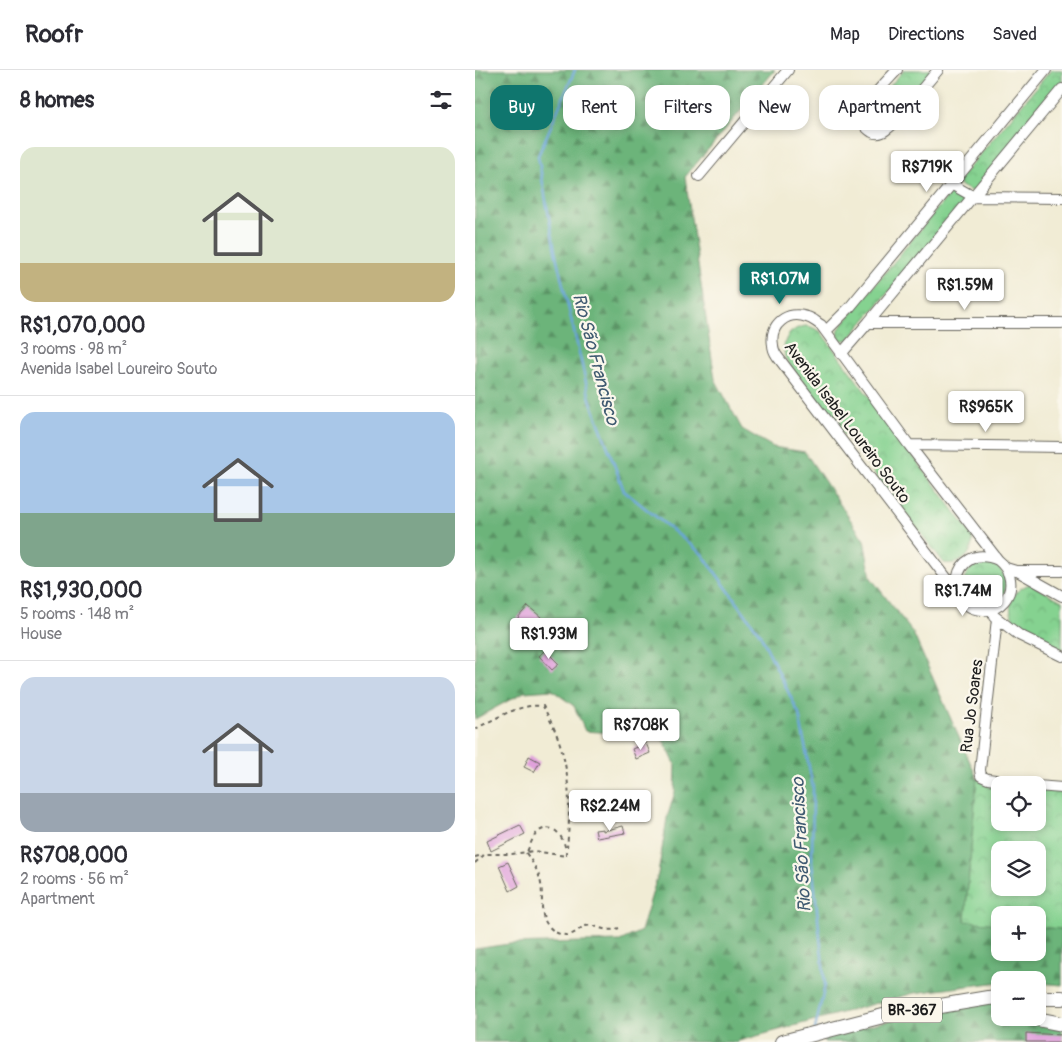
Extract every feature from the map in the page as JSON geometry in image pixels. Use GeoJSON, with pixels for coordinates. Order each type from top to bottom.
{"type":"FeatureCollection","features":[{"type":"Feature","properties":{"kind":"main road"},"geometry":{"type":"LineString","coordinates":[[1046,998],[1062,998]]}},
{"type":"Feature","properties":{"kind":"main road","name":"BR-367"},"geometry":{"type":"LineString","coordinates":[[788,1040],[887,1015],[991,1000]]}},
{"type":"Feature","properties":{"kind":"main road"},"geometry":{"type":"LineString","coordinates":[[1046,1021],[1062,1024]]}},
{"type":"Feature","properties":{"kind":"street"},"geometry":{"type":"LineString","coordinates":[[699,176],[788,70]]}},
{"type":"Feature","properties":{"kind":"street"},"geometry":{"type":"LineString","coordinates":[[897,70],[862,111],[862,120],[868,129],[875,133],[884,132],[892,125],[938,70]]}},
{"type":"Feature","properties":{"kind":"street"},"geometry":{"type":"LineString","coordinates":[[826,332],[850,307],[1046,70]]}},
{"type":"Feature","properties":{"kind":"street"},"geometry":{"type":"LineString","coordinates":[[841,354],[1062,89]]}},
{"type":"Feature","properties":{"kind":"street"},"geometry":{"type":"LineString","coordinates":[[951,184],[973,197],[1062,198]]}},
{"type":"Feature","properties":{"kind":"street","name":"Avenida Isabel Loureiro Souto"},"geometry":{"type":"LineString","coordinates":[[987,610],[980,610],[966,605],[777,356],[772,344],[773,331],[779,322],[787,316],[796,315],[807,317],[821,325],[909,445],[1006,568]]}},
{"type":"Feature","properties":{"kind":"street"},"geometry":{"type":"LineString","coordinates":[[868,323],[1062,323]]}},
{"type":"Feature","properties":{"kind":"street"},"geometry":{"type":"LineString","coordinates":[[909,445],[1062,446]]}},
{"type":"Feature","properties":{"kind":"street"},"geometry":{"type":"LineString","coordinates":[[958,593],[956,583],[958,574],[963,565],[970,559],[979,556],[989,556],[998,560]]}},
{"type":"Feature","properties":{"kind":"street"},"geometry":{"type":"LineString","coordinates":[[1006,568],[1016,571],[1062,596]]}},
{"type":"Feature","properties":{"kind":"street"},"geometry":{"type":"LineString","coordinates":[[987,610],[996,608],[1008,594],[1011,585],[1010,576],[1006,568]]}},
{"type":"Feature","properties":{"kind":"street"},"geometry":{"type":"LineString","coordinates":[[1016,571],[1062,571]]}},
{"type":"Feature","properties":{"kind":"street"},"geometry":{"type":"LineString","coordinates":[[987,610],[1019,635],[1062,656]]}},
{"type":"Feature","properties":{"kind":"street","name":"Rua Jo Soares"},"geometry":{"type":"LineString","coordinates":[[991,779],[981,776],[980,770],[997,619]]}},
{"type":"Feature","properties":{"kind":"street"},"geometry":{"type":"LineString","coordinates":[[1046,787],[1062,788]]}},
{"type":"Feature","properties":{"kind":"path"},"geometry":{"type":"LineString","coordinates":[[475,729],[525,707],[543,706],[558,737],[563,755],[570,822],[566,856],[540,852],[485,854],[475,857]]}},
{"type":"Feature","properties":{"kind":"path"},"geometry":{"type":"LineString","coordinates":[[526,853],[538,832],[545,829],[559,832],[567,847]]}},
{"type":"Feature","properties":{"kind":"path"},"geometry":{"type":"LineString","coordinates":[[526,853],[538,872],[541,886],[542,912],[549,928],[557,933],[567,935],[577,933],[583,927],[589,926],[611,931],[619,928]]}},
{"type":"Feature","properties":{"kind":"path"},"geometry":{"type":"LineString","coordinates":[[475,863],[485,854]]}},
{"type":"Feature","properties":{"kind":"green space"},"geometry":{"type":"Polygon","coordinates":[[[475,70],[775,70],[762,85],[740,85],[740,112],[730,124],[730,85],[645,85],[645,130],[725,130],[685,177],[715,379],[742,429],[773,447],[805,452],[864,540],[871,578],[913,633],[977,778],[965,920],[991,923],[991,961],[1046,961],[1046,928],[1062,929],[1062,985],[1046,984],[1046,971],[991,971],[991,983],[914,993],[735,1042],[475,1042],[475,949],[509,944],[620,941],[641,931],[658,874],[667,818],[675,792],[676,766],[664,741],[641,727],[614,733],[585,731],[574,706],[552,690],[524,692],[475,719],[475,70]]]}},
{"type":"Feature","properties":{"kind":"green space"},"geometry":{"type":"Polygon","coordinates":[[[904,70],[932,70],[919,85],[891,85],[904,70]]]}},
{"type":"Feature","properties":{"kind":"green space"},"geometry":{"type":"Polygon","coordinates":[[[1051,70],[1062,70],[1062,83],[974,190],[971,191],[956,183],[1051,70]]]}},
{"type":"Feature","properties":{"kind":"green space"},"geometry":{"type":"Polygon","coordinates":[[[952,191],[965,197],[966,200],[848,340],[841,340],[838,336],[839,329],[952,191]]]}},
{"type":"Feature","properties":{"kind":"green space"},"geometry":{"type":"Polygon","coordinates":[[[806,326],[820,331],[972,535],[969,553],[962,560],[944,563],[786,360],[784,348],[787,337],[794,330],[806,326]]]}},
{"type":"Feature","properties":{"kind":"green space"},"geometry":{"type":"Polygon","coordinates":[[[985,563],[1000,569],[1006,584],[1000,599],[985,605],[970,599],[964,584],[970,569],[985,563]]]}},
{"type":"Feature","properties":{"kind":"green space"},"geometry":{"type":"Polygon","coordinates":[[[1030,584],[1062,601],[1062,650],[1027,632],[1014,619],[1011,612],[1012,599],[1018,591],[1030,584]]]}},
{"type":"Feature","properties":{"kind":"green space"},"geometry":{"type":"Polygon","coordinates":[[[977,778],[982,782],[991,783],[991,831],[1046,831],[1046,790],[1062,792],[1062,929],[1046,928],[1046,906],[991,906],[991,923],[965,921],[977,778]]]}},
{"type":"Feature","properties":{"kind":"green space"},"geometry":{"type":"Polygon","coordinates":[[[986,1000],[991,1002],[991,1026],[1046,1026],[1046,1023],[1062,1026],[1062,1042],[824,1042],[823,1035],[986,1000]]]}},
{"type":"Feature","properties":{"kind":"building"},"geometry":{"type":"Polygon","coordinates":[[[528,606],[541,617],[530,630],[517,619],[528,606]]]}},
{"type":"Feature","properties":{"kind":"building"},"geometry":{"type":"Polygon","coordinates":[[[545,650],[559,664],[552,670],[539,656],[545,650]]]}},
{"type":"Feature","properties":{"kind":"building"},"geometry":{"type":"Polygon","coordinates":[[[646,743],[650,753],[636,759],[632,749],[646,743]]]}},
{"type":"Feature","properties":{"kind":"building"},"geometry":{"type":"Polygon","coordinates":[[[529,756],[540,762],[534,772],[524,767],[529,756]]]}},
{"type":"Feature","properties":{"kind":"building"},"geometry":{"type":"Polygon","coordinates":[[[520,825],[525,834],[491,851],[487,841],[520,825]]]}},
{"type":"Feature","properties":{"kind":"building"},"geometry":{"type":"Polygon","coordinates":[[[623,826],[625,833],[597,838],[595,830],[603,829],[603,831],[623,826]]]}},
{"type":"Feature","properties":{"kind":"building"},"geometry":{"type":"Polygon","coordinates":[[[508,862],[519,886],[510,891],[499,866],[508,862]]]}},
{"type":"Feature","properties":{"kind":"building"},"geometry":{"type":"Polygon","coordinates":[[[1026,1033],[1062,1035],[1062,1042],[1026,1042],[1026,1033]]]}},
{"type":"Feature","properties":{"kind":"waterway","name":"Rio São Francisco"},"geometry":{"type":"LineString","coordinates":[[575,70],[538,156],[555,251],[590,399],[624,491],[702,554],[760,634],[799,714],[813,788],[812,862],[825,985],[815,1029]]}}]}
